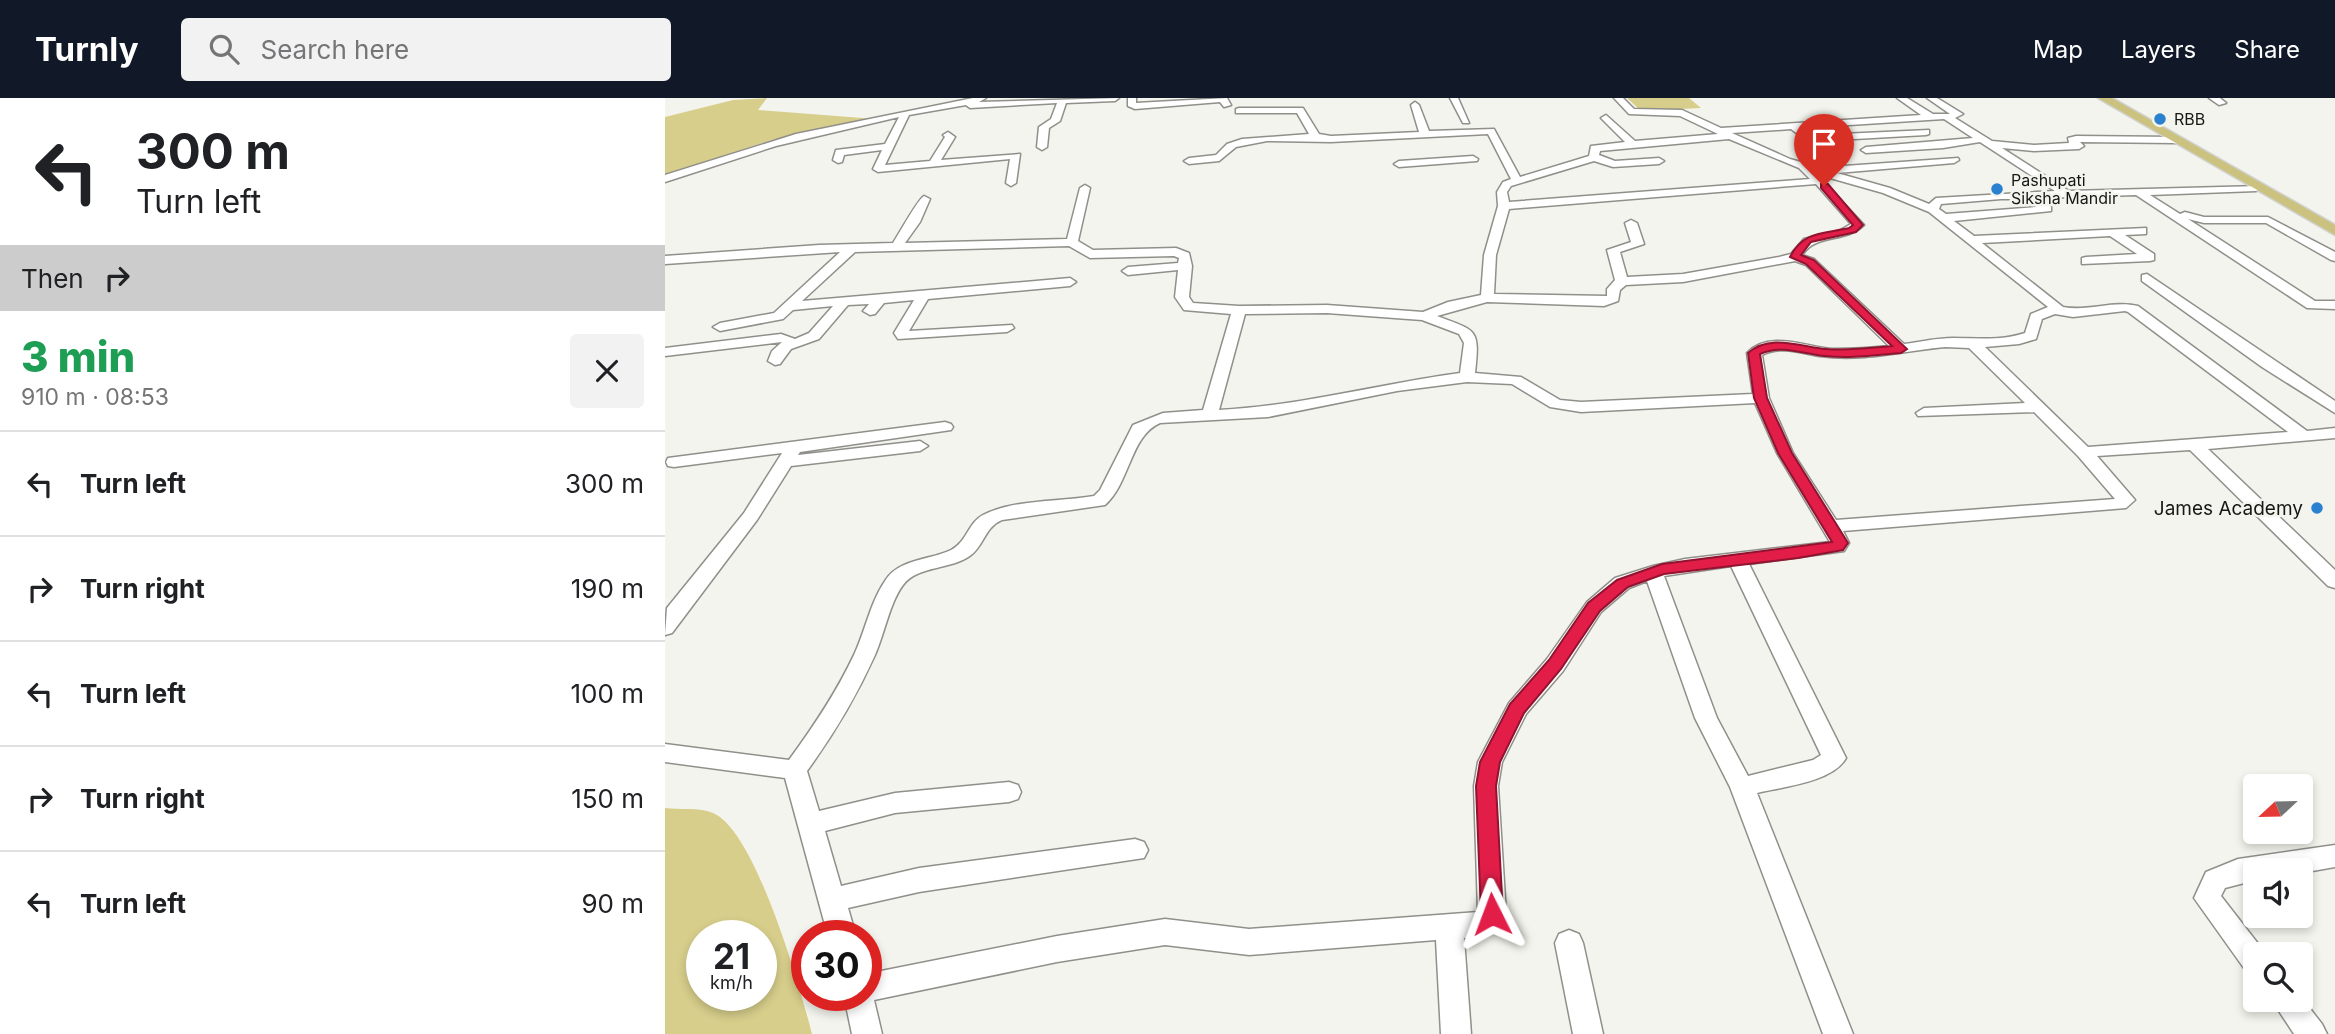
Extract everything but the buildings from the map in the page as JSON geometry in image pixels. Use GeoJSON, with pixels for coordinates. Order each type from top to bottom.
{"type":"FeatureCollection","features":[{"type":"Feature","properties":{"kind":"main road"},"geometry":{"type":"LineString","coordinates":[[2104,98],[2256,188],[2335,231]]}},
{"type":"Feature","properties":{"kind":"street"},"geometry":{"type":"LineString","coordinates":[[960,106],[982,98]]}},
{"type":"Feature","properties":{"kind":"street"},"geometry":{"type":"LineString","coordinates":[[665,179],[732,153],[906,113],[1043,99],[1062,101],[1115,98]]}},
{"type":"Feature","properties":{"kind":"street"},"geometry":{"type":"LineString","coordinates":[[1132,98],[1131,103],[1135,106],[1220,99],[1227,105]]}},
{"type":"Feature","properties":{"kind":"street"},"geometry":{"type":"LineString","coordinates":[[1454,98],[1466,121]]}},
{"type":"Feature","properties":{"kind":"street"},"geometry":{"type":"LineString","coordinates":[[1618,98],[1632,112],[1682,113],[1803,167],[1822,179],[1858,225],[1852,230],[1807,240],[1795,257]]}},
{"type":"Feature","properties":{"kind":"street"},"geometry":{"type":"LineString","coordinates":[[1901,98],[1931,117]]}},
{"type":"Feature","properties":{"kind":"street"},"geometry":{"type":"LineString","coordinates":[[1594,158],[1595,148],[1792,125],[1958,114],[1931,98]]}},
{"type":"Feature","properties":{"kind":"street"},"geometry":{"type":"LineString","coordinates":[[2213,98],[2223,103]]}},
{"type":"Feature","properties":{"kind":"street"},"geometry":{"type":"LineString","coordinates":[[885,117],[911,101]]}},
{"type":"Feature","properties":{"kind":"street"},"geometry":{"type":"LineString","coordinates":[[1042,147],[1044,127],[1055,121],[1062,101]]}},
{"type":"Feature","properties":{"kind":"street"},"geometry":{"type":"LineString","coordinates":[[1415,105],[1425,134]]}},
{"type":"Feature","properties":{"kind":"street"},"geometry":{"type":"LineString","coordinates":[[1239,111],[1300,110],[1315,135]]}},
{"type":"Feature","properties":{"kind":"street"},"geometry":{"type":"LineString","coordinates":[[906,113],[898,133],[887,146],[878,169],[1016,156],[1011,183]]}},
{"type":"Feature","properties":{"kind":"street"},"geometry":{"type":"LineString","coordinates":[[1946,116],[2065,193]]}},
{"type":"Feature","properties":{"kind":"street"},"geometry":{"type":"LineString","coordinates":[[1606,118],[1632,144]]}},
{"type":"Feature","properties":{"kind":"street"},"geometry":{"type":"LineString","coordinates":[[1792,125],[1806,136],[1819,138],[1926,132]]}},
{"type":"Feature","properties":{"kind":"street"},"geometry":{"type":"LineString","coordinates":[[1399,164],[1470,149],[1491,131],[1517,180]]}},
{"type":"Feature","properties":{"kind":"street"},"geometry":{"type":"LineString","coordinates":[[1189,161],[1221,157],[1224,150],[1241,142],[1315,135],[1331,139],[1425,134],[1470,149]]}},
{"type":"Feature","properties":{"kind":"street"},"geometry":{"type":"LineString","coordinates":[[934,163],[949,140],[948,135]]}},
{"type":"Feature","properties":{"kind":"street"},"geometry":{"type":"LineString","coordinates":[[1866,150],[1986,141],[2034,148],[2079,146],[2071,140],[2076,139],[2176,140]]}},
{"type":"Feature","properties":{"kind":"street"},"geometry":{"type":"LineString","coordinates":[[838,160],[840,152],[887,146]]}},
{"type":"Feature","properties":{"kind":"street"},"geometry":{"type":"LineString","coordinates":[[1487,298],[1490,255],[1504,206],[1502,192],[1507,184],[1594,158],[1613,164],[1659,161]]}},
{"type":"Feature","properties":{"kind":"street"},"geometry":{"type":"LineString","coordinates":[[1492,160],[1505,160]]}},
{"type":"Feature","properties":{"kind":"street"},"geometry":{"type":"LineString","coordinates":[[1822,179],[1853,167],[1954,160]]}},
{"type":"Feature","properties":{"kind":"street"},"geometry":{"type":"LineString","coordinates":[[1504,206],[1822,179],[1853,180],[1935,206],[2028,195],[2256,188]]}},
{"type":"Feature","properties":{"kind":"street"},"geometry":{"type":"LineString","coordinates":[[1072,242],[1085,188]]}},
{"type":"Feature","properties":{"kind":"street"},"geometry":{"type":"LineString","coordinates":[[2136,190],[2312,305],[2335,305]]}},
{"type":"Feature","properties":{"kind":"street"},"geometry":{"type":"LineString","coordinates":[[1944,218],[2047,208],[2028,195]]}},
{"type":"Feature","properties":{"kind":"street"},"geometry":{"type":"LineString","coordinates":[[896,247],[914,222],[923,199]]}},
{"type":"Feature","properties":{"kind":"street"},"geometry":{"type":"LineString","coordinates":[[1935,206],[1944,218],[2057,308],[2056,310]]}},
{"type":"Feature","properties":{"kind":"street"},"geometry":{"type":"LineString","coordinates":[[2173,213],[2204,220],[2268,220],[2335,257]]}},
{"type":"Feature","properties":{"kind":"street"},"geometry":{"type":"LineString","coordinates":[[1622,281],[1612,250],[1638,244],[1631,223]]}},
{"type":"Feature","properties":{"kind":"street"},"geometry":{"type":"LineString","coordinates":[[1971,240],[2142,231]]}},
{"type":"Feature","properties":{"kind":"street"},"geometry":{"type":"LineString","coordinates":[[2086,261],[2150,257],[2113,233]]}},
{"type":"Feature","properties":{"kind":"street"},"geometry":{"type":"LineString","coordinates":[[665,260],[852,248],[1072,242],[1090,254],[1176,252],[1185,256],[1182,297],[1189,307],[1239,310],[1327,309],[1424,316],[1465,331],[1471,343],[1467,377]]}},
{"type":"Feature","properties":{"kind":"street"},"geometry":{"type":"LineString","coordinates":[[720,327],[778,316],[852,248]]}},
{"type":"Feature","properties":{"kind":"street"},"geometry":{"type":"LineString","coordinates":[[1424,316],[1453,305],[1487,298],[1604,302],[1613,298],[1614,289],[1622,281],[1683,278],[1795,257],[1810,262],[1901,349]]}},
{"type":"Feature","properties":{"kind":"street"},"geometry":{"type":"LineString","coordinates":[[1128,271],[1186,266]]}},
{"type":"Feature","properties":{"kind":"street"},"geometry":{"type":"LineString","coordinates":[[2147,278],[2267,364],[2335,408]]}},
{"type":"Feature","properties":{"kind":"street"},"geometry":{"type":"LineString","coordinates":[[788,306],[922,297],[959,290],[1070,282]]}},
{"type":"Feature","properties":{"kind":"street"},"geometry":{"type":"LineString","coordinates":[[922,297],[901,334],[903,336],[1007,328]]}},
{"type":"Feature","properties":{"kind":"street"},"geometry":{"type":"LineString","coordinates":[[870,310],[880,299]]}},
{"type":"Feature","properties":{"kind":"street"},"geometry":{"type":"LineString","coordinates":[[775,361],[776,355],[789,342],[812,337],[844,301]]}},
{"type":"Feature","properties":{"kind":"street"},"geometry":{"type":"LineString","coordinates":[[882,985],[1057,949],[1165,932],[1249,942],[1484,924],[1490,920],[1492,914],[1486,786],[1490,762],[1517,709],[1555,664],[1594,607],[1622,583],[1653,572],[1685,565],[1837,547],[1840,543],[1785,453],[1761,398],[1754,353],[1760,348],[1794,346],[1824,352],[1859,353],[1922,345],[2019,340],[2031,336],[2036,317],[2056,310],[2073,313],[2125,307],[2133,309],[2305,436]]}},
{"type":"Feature","properties":{"kind":"street"},"geometry":{"type":"LineString","coordinates":[[1210,415],[1239,310]]}},
{"type":"Feature","properties":{"kind":"street"},"geometry":{"type":"LineString","coordinates":[[665,352],[781,338],[788,339],[789,342]]}},
{"type":"Feature","properties":{"kind":"street"},"geometry":{"type":"LineString","coordinates":[[1831,526],[2120,505],[2126,500],[2084,452],[1973,344]]}},
{"type":"Feature","properties":{"kind":"street"},"geometry":{"type":"LineString","coordinates":[[795,770],[833,718],[866,654],[893,583],[899,576],[910,569],[961,553],[969,548],[985,522],[996,516],[1099,501],[1108,493],[1139,428],[1146,422],[1161,417],[1268,412],[1398,386],[1467,377],[1516,380],[1556,404],[1581,407],[1761,398]]}},
{"type":"Feature","properties":{"kind":"street"},"geometry":{"type":"LineString","coordinates":[[1924,412],[2038,407]]}},
{"type":"Feature","properties":{"kind":"street"},"geometry":{"type":"LineString","coordinates":[[665,628],[751,516],[788,454],[945,427]]}},
{"type":"Feature","properties":{"kind":"street"},"geometry":{"type":"LineString","coordinates":[[2084,452],[2335,433]]}},
{"type":"Feature","properties":{"kind":"street"},"geometry":{"type":"LineString","coordinates":[[2195,445],[2332,574]]}},
{"type":"Feature","properties":{"kind":"street"},"geometry":{"type":"LineString","coordinates":[[674,463],[920,446]]}},
{"type":"Feature","properties":{"kind":"street"},"geometry":{"type":"LineString","coordinates":[[1737,559],[1834,758],[1820,768],[1742,787]]}},
{"type":"Feature","properties":{"kind":"street"},"geometry":{"type":"LineString","coordinates":[[1653,572],[1706,718],[1742,787],[1838,1034]]}},
{"type":"Feature","properties":{"kind":"street"},"geometry":{"type":"LineString","coordinates":[[665,753],[795,770]]}},
{"type":"Feature","properties":{"kind":"street"},"geometry":{"type":"LineString","coordinates":[[795,770],[837,920]]}},
{"type":"Feature","properties":{"kind":"street"},"geometry":{"type":"LineString","coordinates":[[809,824],[895,803],[1009,792]]}},
{"type":"Feature","properties":{"kind":"street"},"geometry":{"type":"LineString","coordinates":[[832,901],[919,880],[1135,850]]}},
{"type":"Feature","properties":{"kind":"street"},"geometry":{"type":"LineString","coordinates":[[2243,945],[2207,898],[2215,880],[2238,871],[2335,856]]}},
{"type":"Feature","properties":{"kind":"street"},"geometry":{"type":"LineString","coordinates":[[1449,927],[1456,1034]]}},
{"type":"Feature","properties":{"kind":"street"},"geometry":{"type":"LineString","coordinates":[[1569,943],[1588,1034]]}},
{"type":"Feature","properties":{"kind":"street"},"geometry":{"type":"LineString","coordinates":[[862,1011],[867,1034]]}},
{"type":"Feature","properties":{"kind":"street"},"geometry":{"type":"LineString","coordinates":[[2295,1012],[2312,1034]]}},
{"type":"Feature","properties":{"kind":"shaded area"},"geometry":{"type":"Polygon","coordinates":[[[767,98],[758,110],[875,119],[771,140],[665,175],[665,117],[733,100],[767,98]]]}},
{"type":"Feature","properties":{"kind":"shaded area"},"geometry":{"type":"Polygon","coordinates":[[[1627,98],[1689,98],[1701,108],[1641,111],[1627,98]]]}},
{"type":"Feature","properties":{"kind":"shaded area"},"geometry":{"type":"Polygon","coordinates":[[[665,808],[713,813],[729,826],[745,849],[777,920],[686,920],[686,1011],[777,1011],[777,921],[791,961],[791,1011],[806,1011],[812,1034],[665,1034],[665,808]]]}},
{"type":"Feature","properties":{"kind":"place","name":"RBB"},"geometry":{"type":"Point","coordinates":[2160,119]}},
{"type":"Feature","properties":{"kind":"place","name":"Pashupati Siksha Mandir"},"geometry":{"type":"Point","coordinates":[1997,189]}},
{"type":"Feature","properties":{"kind":"place","name":"James Academy"},"geometry":{"type":"Point","coordinates":[2317,508]}},
{"type":"Feature","properties":{"kind":"route"},"geometry":{"type":"LineString","coordinates":[[1492,914],[1486,786],[1490,762],[1517,709],[1555,664],[1594,607],[1622,583],[1662,569],[1798,553],[1837,547],[1840,543],[1785,453],[1761,398],[1754,353],[1760,348],[1794,346],[1824,352],[1859,353],[1901,349],[1810,262],[1795,257],[1807,240],[1852,230],[1858,225],[1824,186]]}}]}
